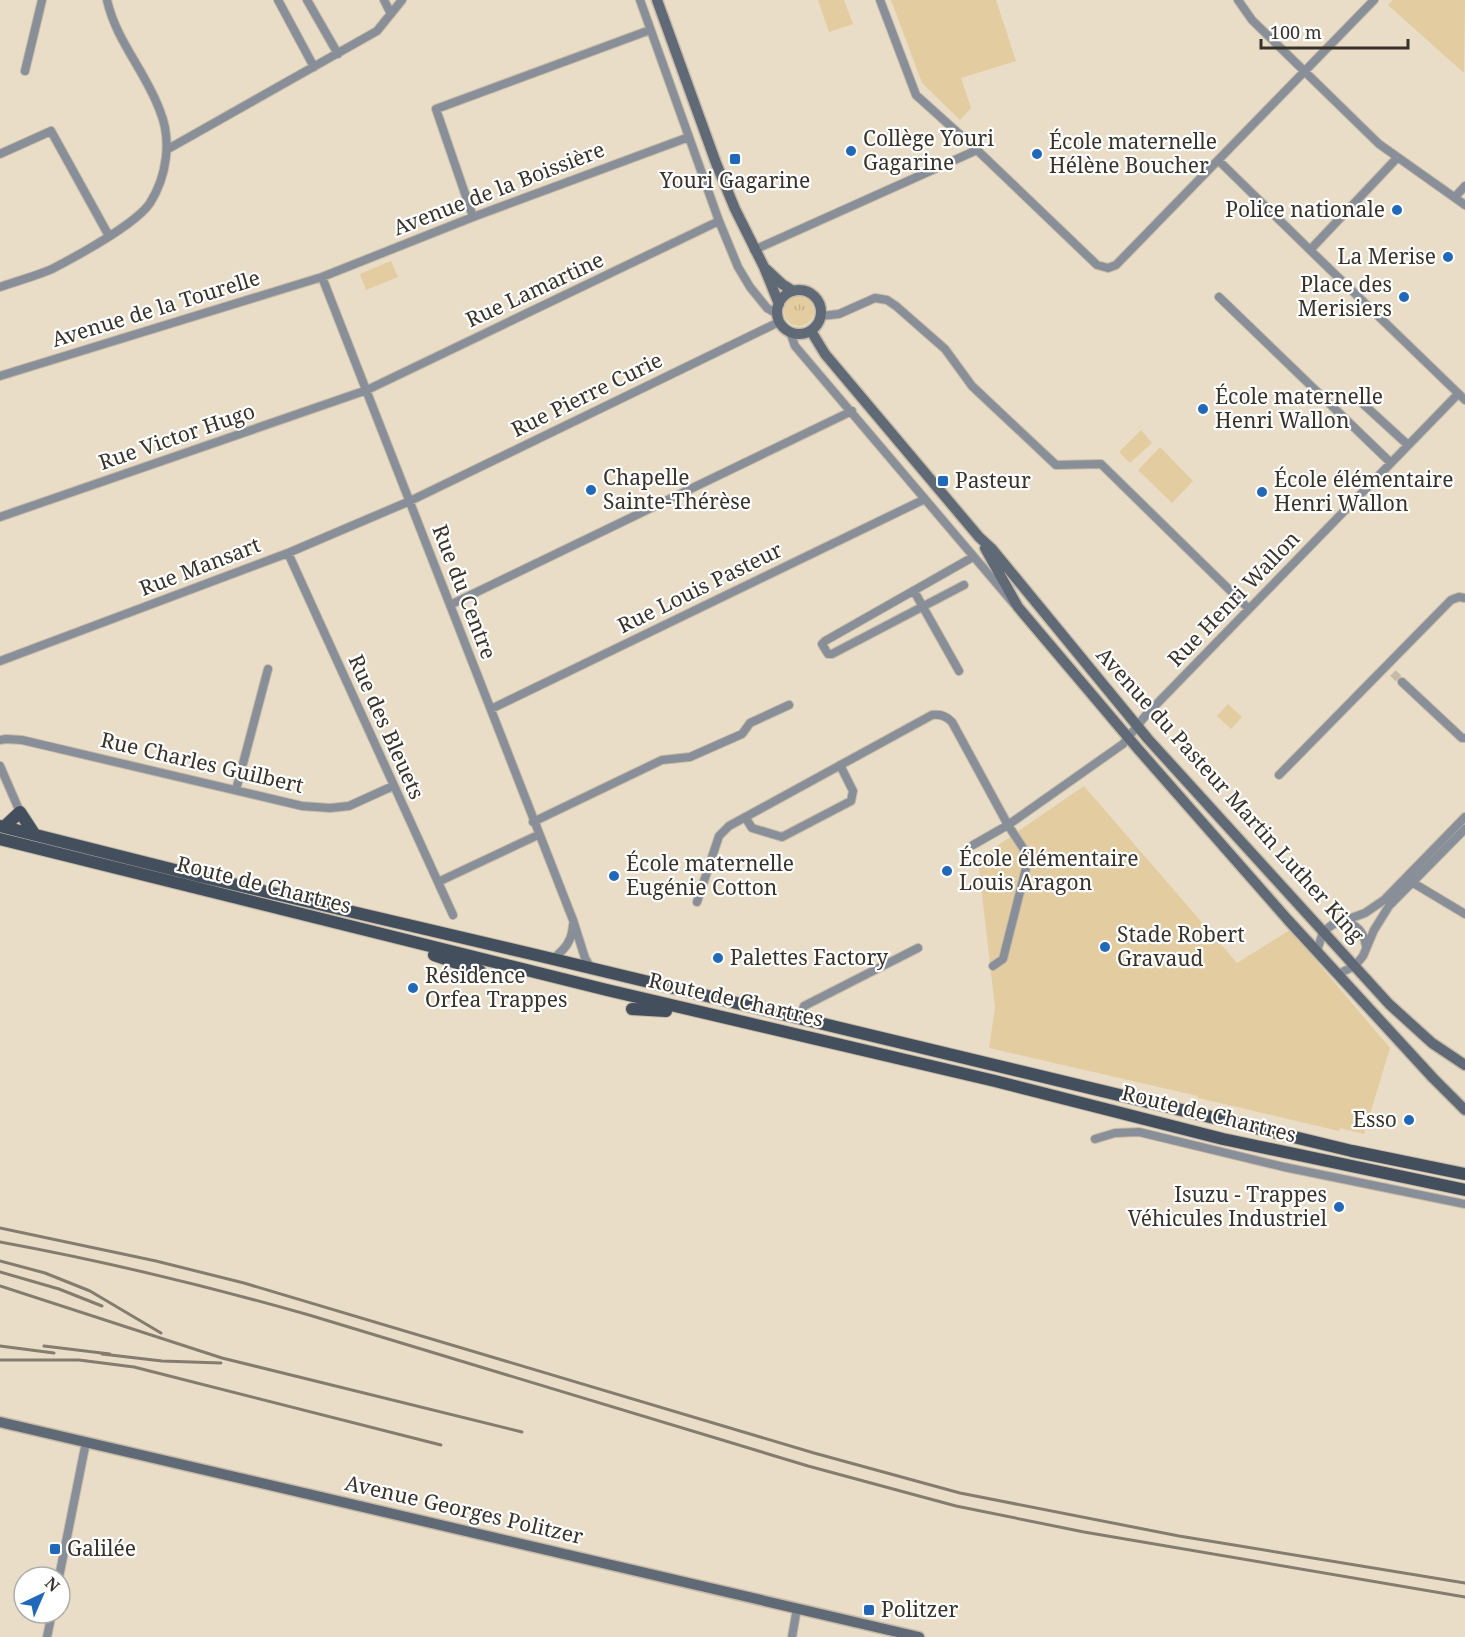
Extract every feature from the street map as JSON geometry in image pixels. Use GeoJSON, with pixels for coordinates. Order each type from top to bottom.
{"type":"FeatureCollection","features":[{"type":"Feature","properties":{"kind":"main road"},"geometry":{"type":"LineString","coordinates":[[2,831],[20,812],[35,835]]}},
{"type":"Feature","properties":{"kind":"main road","name":"Route de Chartres"},"geometry":{"type":"LineString","coordinates":[[2,831],[35,835],[1405,1164],[1465,1174]]}},
{"type":"Feature","properties":{"kind":"main road","name":"Route de Chartres"},"geometry":{"type":"LineString","coordinates":[[2,831],[416,942],[607,990],[995,1081],[1223,1139],[1465,1190]]}},
{"type":"Feature","properties":{"kind":"main road"},"geometry":{"type":"LineString","coordinates":[[416,942],[433,954],[480,971]]}},
{"type":"Feature","properties":{"kind":"main road"},"geometry":{"type":"LineString","coordinates":[[632,1009],[657,1009],[691,1016],[707,1012]]}},
{"type":"Feature","properties":{"kind":"street"},"geometry":{"type":"LineString","coordinates":[[25,72],[42,0]]}},
{"type":"Feature","properties":{"kind":"street"},"geometry":{"type":"LineString","coordinates":[[0,287],[51,269],[132,221],[150,203],[162,177],[168,149],[161,111],[111,18],[107,0]]}},
{"type":"Feature","properties":{"kind":"street"},"geometry":{"type":"LineString","coordinates":[[279,0],[314,67]]}},
{"type":"Feature","properties":{"kind":"street"},"geometry":{"type":"LineString","coordinates":[[307,0],[338,54]]}},
{"type":"Feature","properties":{"kind":"street"},"geometry":{"type":"LineString","coordinates":[[384,0],[391,14]]}},
{"type":"Feature","properties":{"kind":"street"},"geometry":{"type":"LineString","coordinates":[[168,149],[377,31],[402,0]]}},
{"type":"Feature","properties":{"kind":"street","name":"Avenue du Pasteur Martin Luther King"},"geometry":{"type":"LineString","coordinates":[[640,0],[719,221],[738,267],[767,308],[778,313]]}},
{"type":"Feature","properties":{"kind":"street","name":"Avenue du Pasteur Martin Luther King"},"geometry":{"type":"LineString","coordinates":[[657,0],[720,172],[754,250],[764,267],[778,313],[790,332],[795,346],[852,411],[1008,600],[1018,607]]}},
{"type":"Feature","properties":{"kind":"street"},"geometry":{"type":"LineString","coordinates":[[880,0],[916,94],[1097,265],[1108,268],[1116,265],[1374,0]]}},
{"type":"Feature","properties":{"kind":"street"},"geometry":{"type":"LineString","coordinates":[[1238,0],[1252,20],[1379,144],[1465,206]]}},
{"type":"Feature","properties":{"kind":"street"},"geometry":{"type":"LineString","coordinates":[[473,217],[436,109],[650,30]]}},
{"type":"Feature","properties":{"kind":"street"},"geometry":{"type":"LineString","coordinates":[[0,154],[51,131],[109,236]]}},
{"type":"Feature","properties":{"kind":"street","name":"Avenue de la Boissière"},"geometry":{"type":"LineString","coordinates":[[322,277],[473,217],[689,137]]}},
{"type":"Feature","properties":{"kind":"street"},"geometry":{"type":"LineString","coordinates":[[754,250],[976,150]]}},
{"type":"Feature","properties":{"kind":"street"},"geometry":{"type":"LineString","coordinates":[[1310,250],[1397,158]]}},
{"type":"Feature","properties":{"kind":"street"},"geometry":{"type":"LineString","coordinates":[[1218,160],[1465,400]]}},
{"type":"Feature","properties":{"kind":"street"},"geometry":{"type":"LineString","coordinates":[[1455,197],[1465,186]]}},
{"type":"Feature","properties":{"kind":"street","name":"Rue Lamartine"},"geometry":{"type":"LineString","coordinates":[[367,390],[719,221]]}},
{"type":"Feature","properties":{"kind":"street","name":"Avenue du Pasteur Martin Luther King"},"geometry":{"type":"LineString","coordinates":[[764,267],[782,284],[794,291],[806,291],[812,294],[820,304],[821,316]]}},
{"type":"Feature","properties":{"kind":"street","name":"Avenue de la Tourelle"},"geometry":{"type":"LineString","coordinates":[[0,376],[322,277]]}},
{"type":"Feature","properties":{"kind":"street","name":"Rue du Centre"},"geometry":{"type":"LineString","coordinates":[[322,277],[573,920],[585,958],[591,968]]}},
{"type":"Feature","properties":{"kind":"street"},"geometry":{"type":"LineString","coordinates":[[778,313],[782,298],[794,291]]}},
{"type":"Feature","properties":{"kind":"street"},"geometry":{"type":"LineString","coordinates":[[1219,297],[1391,463]]}},
{"type":"Feature","properties":{"kind":"street"},"geometry":{"type":"LineString","coordinates":[[790,332],[804,334],[816,327],[821,316],[839,314],[875,298],[886,300],[896,306],[945,349],[972,386],[1056,465],[1101,464],[1249,609]]}},
{"type":"Feature","properties":{"kind":"street","name":"Rue Pierre Curie"},"geometry":{"type":"LineString","coordinates":[[410,501],[778,313]]}},
{"type":"Feature","properties":{"kind":"street","name":"Avenue du Pasteur Martin Luther King"},"geometry":{"type":"LineString","coordinates":[[811,331],[825,354],[979,537],[992,549],[1137,726],[1389,1004],[1432,1043],[1465,1065]]}},
{"type":"Feature","properties":{"kind":"street","name":"Rue Victor Hugo"},"geometry":{"type":"LineString","coordinates":[[0,517],[367,390]]}},
{"type":"Feature","properties":{"kind":"street","name":"Rue Henri Wallon"},"geometry":{"type":"LineString","coordinates":[[973,845],[1008,825],[1123,744],[1137,726],[1458,394]]}},
{"type":"Feature","properties":{"kind":"street"},"geometry":{"type":"LineString","coordinates":[[1361,402],[1408,445]]}},
{"type":"Feature","properties":{"kind":"street"},"geometry":{"type":"LineString","coordinates":[[450,605],[852,411]]}},
{"type":"Feature","properties":{"kind":"street","name":"Rue Louis Pasteur"},"geometry":{"type":"LineString","coordinates":[[491,709],[925,499]]}},
{"type":"Feature","properties":{"kind":"street","name":"Rue Mansart"},"geometry":{"type":"LineString","coordinates":[[0,661],[288,553],[410,501]]}},
{"type":"Feature","properties":{"kind":"street","name":"Avenue du Pasteur Martin Luther King"},"geometry":{"type":"LineString","coordinates":[[979,537],[1018,607],[1129,738],[1317,951],[1426,1071],[1465,1110]]}},
{"type":"Feature","properties":{"kind":"street","name":"Rue des Bleuets"},"geometry":{"type":"LineString","coordinates":[[288,553],[453,915]]}},
{"type":"Feature","properties":{"kind":"street"},"geometry":{"type":"LineString","coordinates":[[964,585],[831,654],[828,654],[822,644],[973,557]]}},
{"type":"Feature","properties":{"kind":"street"},"geometry":{"type":"LineString","coordinates":[[914,591],[959,671]]}},
{"type":"Feature","properties":{"kind":"street"},"geometry":{"type":"LineString","coordinates":[[1280,775],[1451,600],[1459,597],[1465,598]]}},
{"type":"Feature","properties":{"kind":"street"},"geometry":{"type":"LineString","coordinates":[[1386,666],[1393,673]]}},
{"type":"Feature","properties":{"kind":"street"},"geometry":{"type":"LineString","coordinates":[[236,790],[268,669]]}},
{"type":"Feature","properties":{"kind":"street"},"geometry":{"type":"LineString","coordinates":[[1402,682],[1462,738],[1465,738]]}},
{"type":"Feature","properties":{"kind":"street"},"geometry":{"type":"LineString","coordinates":[[533,822],[662,760],[690,757],[742,734],[750,723],[789,705]]}},
{"type":"Feature","properties":{"kind":"street"},"geometry":{"type":"LineString","coordinates":[[697,902],[719,836],[729,826],[932,715],[946,716],[952,722],[1008,825],[1025,851],[1026,868],[1002,959],[993,966]]}},
{"type":"Feature","properties":{"kind":"street","name":"Rue Charles Guilbert"},"geometry":{"type":"LineString","coordinates":[[0,740],[22,740],[302,806],[330,808],[350,806],[393,786]]}},
{"type":"Feature","properties":{"kind":"street"},"geometry":{"type":"LineString","coordinates":[[746,818],[752,828],[782,837],[851,801],[853,791],[840,765]]}},
{"type":"Feature","properties":{"kind":"street"},"geometry":{"type":"LineString","coordinates":[[0,766],[20,812]]}},
{"type":"Feature","properties":{"kind":"street"},"geometry":{"type":"LineString","coordinates":[[1338,974],[1355,966],[1363,956],[1366,946],[1389,906],[1465,817]]}},
{"type":"Feature","properties":{"kind":"street"},"geometry":{"type":"LineString","coordinates":[[1317,951],[1323,932],[1340,922],[1365,913],[1384,900],[1465,829]]}},
{"type":"Feature","properties":{"kind":"street"},"geometry":{"type":"LineString","coordinates":[[438,882],[538,835]]}},
{"type":"Feature","properties":{"kind":"street"},"geometry":{"type":"LineString","coordinates":[[1409,880],[1465,914]]}},
{"type":"Feature","properties":{"kind":"street"},"geometry":{"type":"LineString","coordinates":[[553,959],[569,942],[573,920]]}},
{"type":"Feature","properties":{"kind":"street"},"geometry":{"type":"LineString","coordinates":[[1340,922],[1350,922],[1359,929],[1364,935],[1366,946]]}},
{"type":"Feature","properties":{"kind":"street"},"geometry":{"type":"LineString","coordinates":[[800,1018],[804,1006],[918,948]]}},
{"type":"Feature","properties":{"kind":"street"},"geometry":{"type":"LineString","coordinates":[[1095,1140],[1115,1133],[1139,1132],[1284,1167],[1465,1204]]}},
{"type":"Feature","properties":{"kind":"street","name":"Avenue Georges Politzer"},"geometry":{"type":"LineString","coordinates":[[0,1422],[919,1637]]}},
{"type":"Feature","properties":{"kind":"street"},"geometry":{"type":"LineString","coordinates":[[61,1565],[86,1442]]}},
{"type":"Feature","properties":{"kind":"street"},"geometry":{"type":"LineString","coordinates":[[792,1637],[797,1608]]}},
{"type":"Feature","properties":{"kind":"green space"},"geometry":{"type":"Polygon","coordinates":[[[818,0],[844,0],[853,24],[829,32],[818,0]]]}},
{"type":"Feature","properties":{"kind":"green space"},"geometry":{"type":"Polygon","coordinates":[[[891,0],[996,0],[1016,61],[961,78],[971,108],[960,120],[922,83],[891,0]]]}},
{"type":"Feature","properties":{"kind":"green space"},"geometry":{"type":"Polygon","coordinates":[[[1393,0],[1465,0],[1464,73],[1388,5],[1393,0]]]}},
{"type":"Feature","properties":{"kind":"green space"},"geometry":{"type":"Polygon","coordinates":[[[391,261],[398,277],[366,290],[360,274],[391,261]]]}},
{"type":"Feature","properties":{"kind":"green space"},"geometry":{"type":"Polygon","coordinates":[[[799,296],[805,297],[813,305],[813,317],[805,325],[799,326],[793,325],[785,317],[784,311],[785,305],[793,297],[799,296]]]}},
{"type":"Feature","properties":{"kind":"green space"},"geometry":{"type":"Polygon","coordinates":[[[1141,430],[1152,443],[1130,463],[1120,453],[1121,450],[1141,430]]]}},
{"type":"Feature","properties":{"kind":"green space"},"geometry":{"type":"Polygon","coordinates":[[[1160,447],[1193,481],[1172,503],[1138,470],[1160,447]]]}},
{"type":"Feature","properties":{"kind":"green space"},"geometry":{"type":"Polygon","coordinates":[[[1228,704],[1242,717],[1231,729],[1217,716],[1228,704]]]}},
{"type":"Feature","properties":{"kind":"green space","name":"Stade Robert Gravaud"},"geometry":{"type":"Polygon","coordinates":[[[1084,786],[1237,963],[1290,930],[1390,1048],[1364,1134],[1340,1128],[1339,1131],[989,1048],[995,1008],[978,859],[1084,786]]]}},
{"type":"Feature","properties":{"kind":"tunnel"},"geometry":{"type":"LineString","coordinates":[[1393,673],[1402,682]]}},
{"type":"Feature","properties":{"kind":"railway"},"geometry":{"type":"LineString","coordinates":[[0,1228],[156,1261],[244,1283],[814,1453],[960,1493],[1179,1536],[1465,1583]]}},
{"type":"Feature","properties":{"kind":"railway"},"geometry":{"type":"LineString","coordinates":[[0,1242],[117,1266],[271,1304],[808,1466],[956,1506],[1084,1532],[1465,1597]]}},
{"type":"Feature","properties":{"kind":"railway"},"geometry":{"type":"LineString","coordinates":[[0,1261],[45,1273],[90,1291],[161,1333]]}},
{"type":"Feature","properties":{"kind":"railway"},"geometry":{"type":"LineString","coordinates":[[0,1272],[59,1289],[102,1306]]}},
{"type":"Feature","properties":{"kind":"railway"},"geometry":{"type":"LineString","coordinates":[[0,1286],[222,1358],[522,1432]]}},
{"type":"Feature","properties":{"kind":"railway"},"geometry":{"type":"LineString","coordinates":[[0,1346],[54,1353]]}},
{"type":"Feature","properties":{"kind":"railway"},"geometry":{"type":"LineString","coordinates":[[44,1346],[110,1354]]}},
{"type":"Feature","properties":{"kind":"railway"},"geometry":{"type":"LineString","coordinates":[[102,1354],[162,1361],[221,1363]]}},
{"type":"Feature","properties":{"kind":"railway"},"geometry":{"type":"LineString","coordinates":[[0,1360],[79,1360],[134,1367],[441,1445]]}},
{"type":"Feature","properties":{"kind":"place","name":"Collège Youri Gagarine"},"geometry":{"type":"Point","coordinates":[851,151]}},
{"type":"Feature","properties":{"kind":"place","name":"École maternelle Hélène Boucher"},"geometry":{"type":"Point","coordinates":[1037,154]}},
{"type":"Feature","properties":{"kind":"place","name":"Youri Gagarine"},"geometry":{"type":"Point","coordinates":[735,159]}},
{"type":"Feature","properties":{"kind":"place","name":"Police nationale"},"geometry":{"type":"Point","coordinates":[1397,210]}},
{"type":"Feature","properties":{"kind":"place","name":"La Merise"},"geometry":{"type":"Point","coordinates":[1448,257]}},
{"type":"Feature","properties":{"kind":"place","name":"Place des Merisiers"},"geometry":{"type":"Point","coordinates":[1404,297]}},
{"type":"Feature","properties":{"kind":"place","name":"École maternelle Henri Wallon"},"geometry":{"type":"Point","coordinates":[1203,409]}},
{"type":"Feature","properties":{"kind":"place","name":"Pasteur"},"geometry":{"type":"Point","coordinates":[943,481]}},
{"type":"Feature","properties":{"kind":"place","name":"Chapelle Sainte-Thérèse"},"geometry":{"type":"Point","coordinates":[591,490]}},
{"type":"Feature","properties":{"kind":"place","name":"École élémentaire Henri Wallon"},"geometry":{"type":"Point","coordinates":[1262,492]}},
{"type":"Feature","properties":{"kind":"place","name":"École élémentaire Louis Aragon"},"geometry":{"type":"Point","coordinates":[947,871]}},
{"type":"Feature","properties":{"kind":"place","name":"École maternelle Eugénie Cotton"},"geometry":{"type":"Point","coordinates":[614,876]}},
{"type":"Feature","properties":{"kind":"place","name":"Stade Robert Gravaud"},"geometry":{"type":"Point","coordinates":[1105,947]}},
{"type":"Feature","properties":{"kind":"place","name":"Palettes Factory"},"geometry":{"type":"Point","coordinates":[718,958]}},
{"type":"Feature","properties":{"kind":"place","name":"Résidence Orfea Trappes"},"geometry":{"type":"Point","coordinates":[413,988]}},
{"type":"Feature","properties":{"kind":"place","name":"Esso"},"geometry":{"type":"Point","coordinates":[1409,1120]}},
{"type":"Feature","properties":{"kind":"place","name":"Isuzu - Trappes Véhicules Industriel"},"geometry":{"type":"Point","coordinates":[1339,1207]}},
{"type":"Feature","properties":{"kind":"place","name":"Galilée"},"geometry":{"type":"Point","coordinates":[55,1549]}},
{"type":"Feature","properties":{"kind":"place","name":"Politzer"},"geometry":{"type":"Point","coordinates":[869,1610]}}]}
